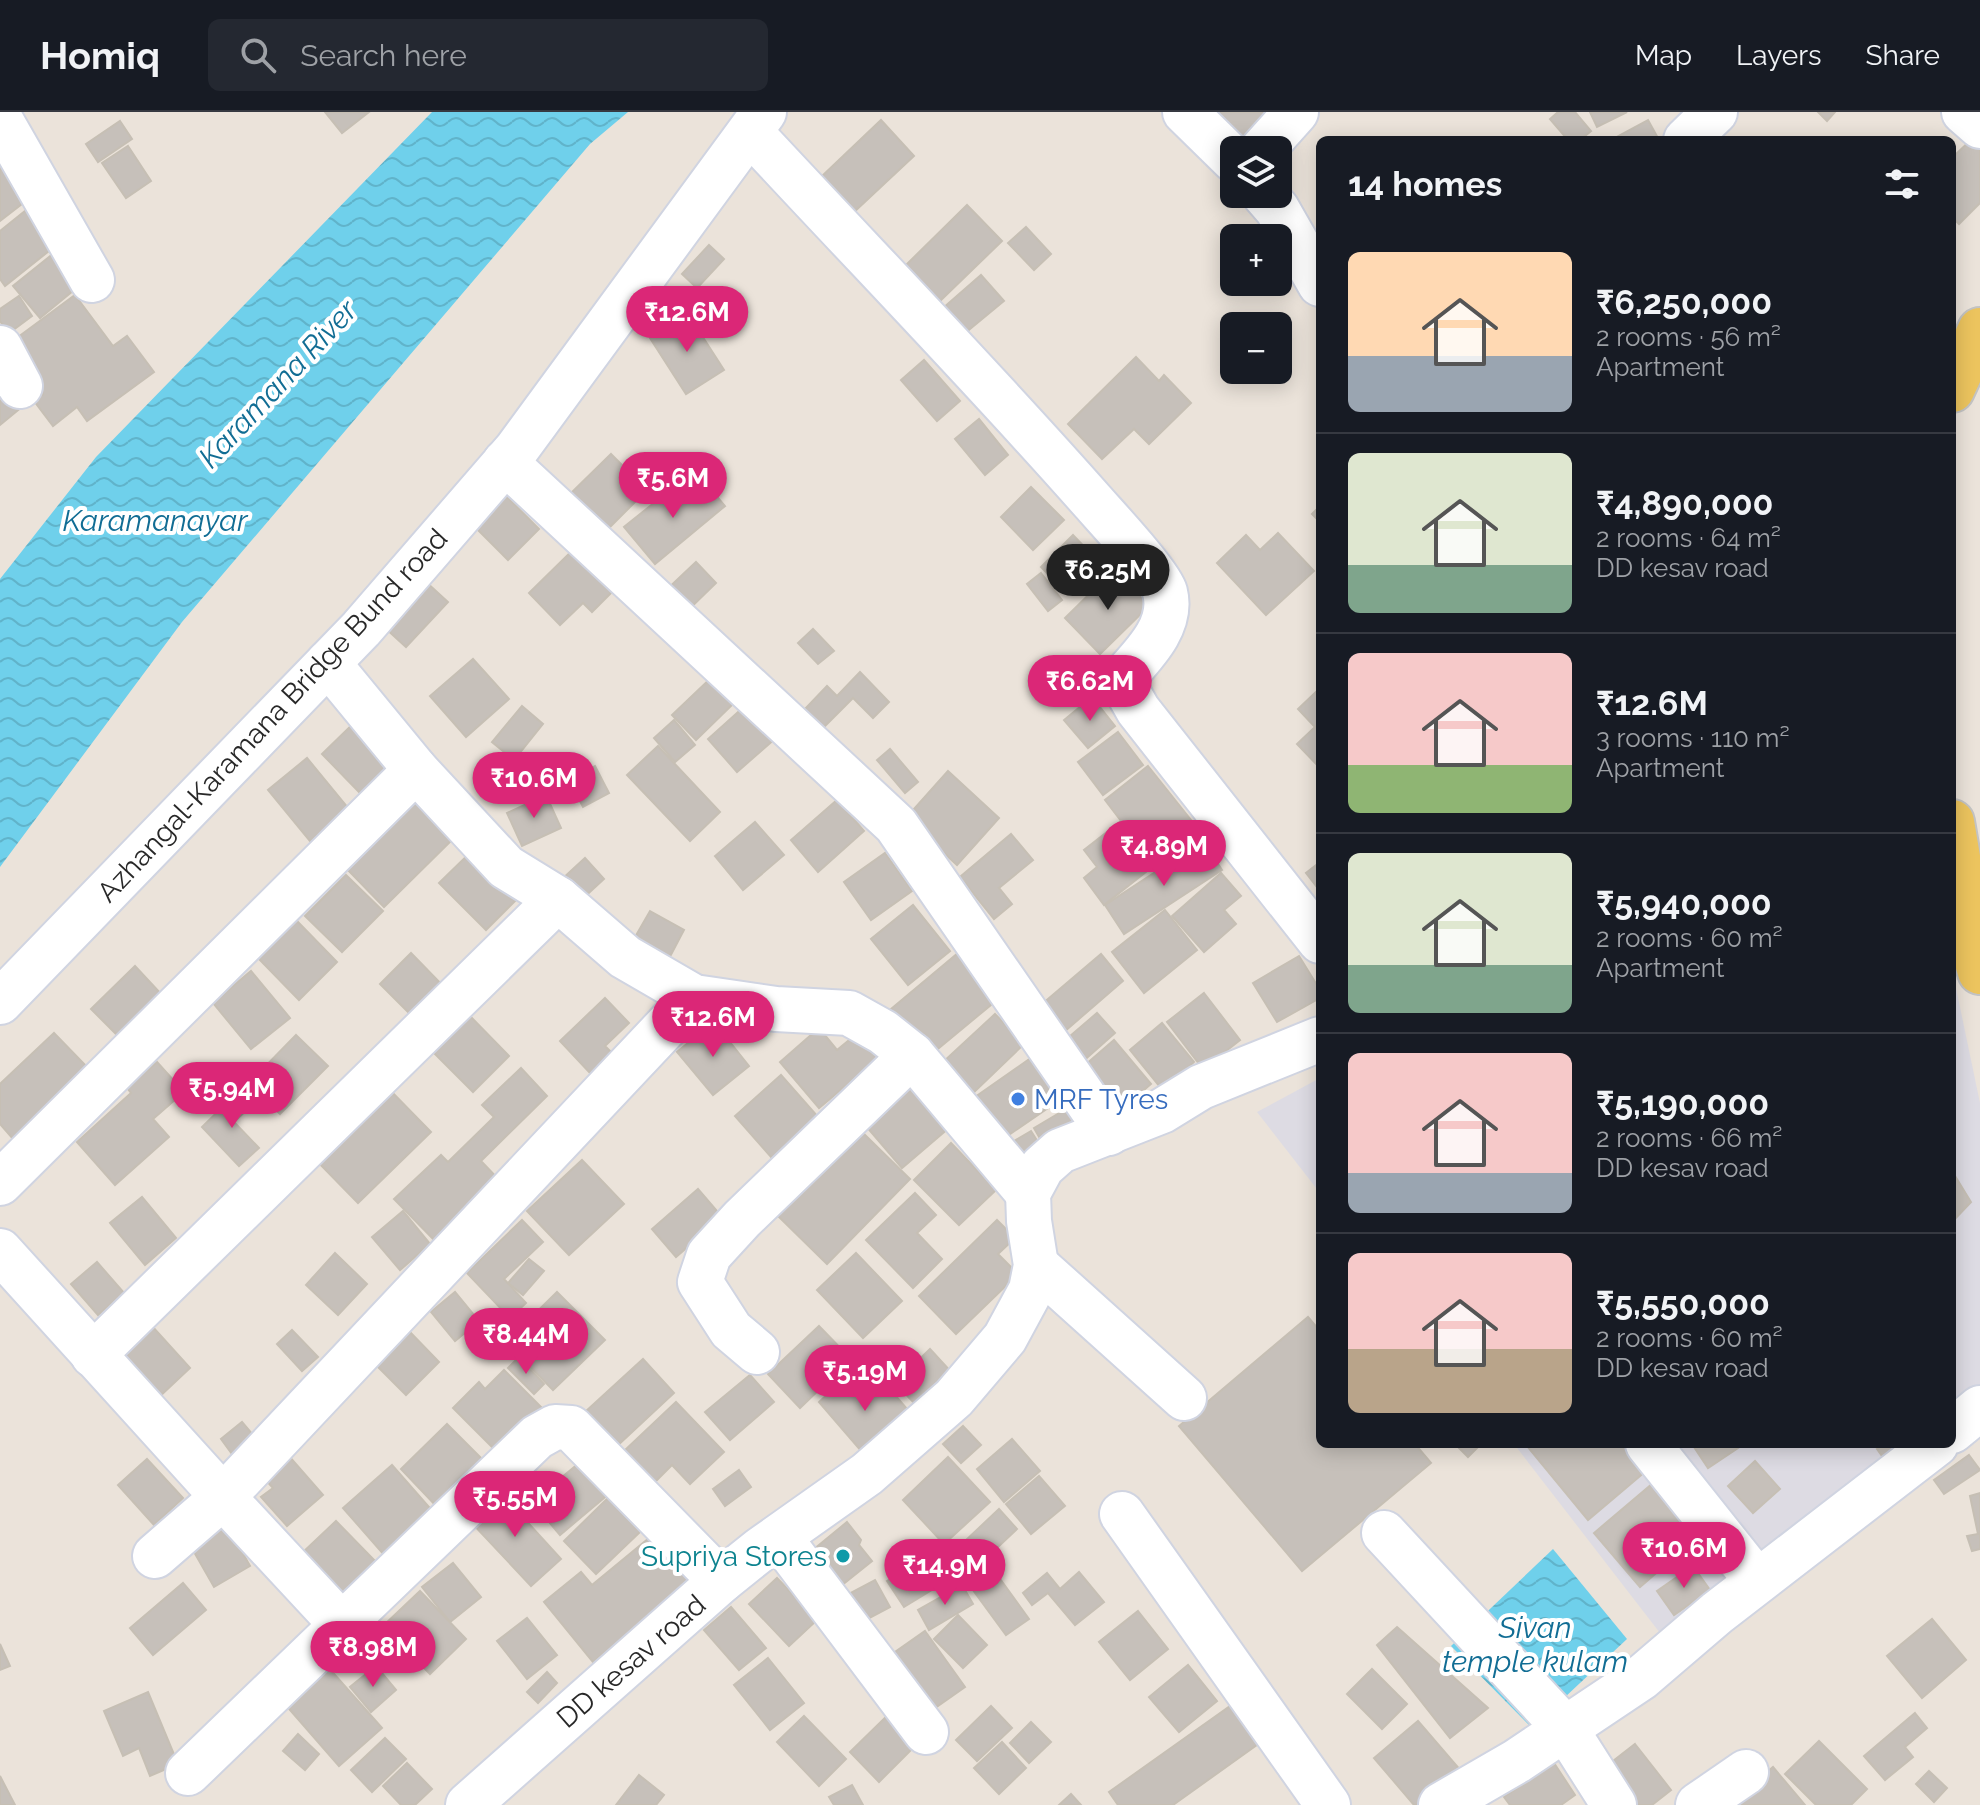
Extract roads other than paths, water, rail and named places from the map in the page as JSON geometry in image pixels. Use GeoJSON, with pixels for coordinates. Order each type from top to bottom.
{"type":"FeatureCollection","features":[{"type":"Feature","properties":{"kind":"main road"},"geometry":{"type":"LineString","coordinates":[[1956,381],[1980,330]]}},
{"type":"Feature","properties":{"kind":"main road"},"geometry":{"type":"LineString","coordinates":[[1956,855],[1969,961]]}},
{"type":"Feature","properties":{"kind":"street"},"geometry":{"type":"LineString","coordinates":[[1185,112],[1220,146]]}},
{"type":"Feature","properties":{"kind":"street"},"geometry":{"type":"LineString","coordinates":[[1275,136],[1296,112]]}},
{"type":"Feature","properties":{"kind":"street"},"geometry":{"type":"LineString","coordinates":[[1678,112],[1685,136]]}},
{"type":"Feature","properties":{"kind":"street"},"geometry":{"type":"LineString","coordinates":[[1690,136],[1715,112]]}},
{"type":"Feature","properties":{"kind":"street"},"geometry":{"type":"LineString","coordinates":[[1964,112],[1980,126]]}},
{"type":"Feature","properties":{"kind":"street"},"geometry":{"type":"LineString","coordinates":[[0,119],[92,280]]}},
{"type":"Feature","properties":{"kind":"street"},"geometry":{"type":"LineString","coordinates":[[757,122],[1133,548],[1165,590],[1166,610],[1157,638],[1121,680],[1138,710],[1316,936]]}},
{"type":"Feature","properties":{"kind":"street","name":"Azhangal-Karamana Bridge Bund road"},"geometry":{"type":"LineString","coordinates":[[0,1002],[361,629],[505,462],[757,122]]}},
{"type":"Feature","properties":{"kind":"street"},"geometry":{"type":"LineString","coordinates":[[1276,208],[1316,277]]}},
{"type":"Feature","properties":{"kind":"street"},"geometry":{"type":"LineString","coordinates":[[0,348],[20,386]]}},
{"type":"Feature","properties":{"kind":"street"},"geometry":{"type":"LineString","coordinates":[[505,462],[896,825],[1109,1133]]}},
{"type":"Feature","properties":{"kind":"street"},"geometry":{"type":"LineString","coordinates":[[328,663],[416,770],[506,867],[558,899],[625,957],[694,997],[776,1009],[849,1013],[883,1032],[912,1055],[1028,1193],[1042,1167],[1060,1151],[1162,1111],[1201,1087],[1316,1041]]}},
{"type":"Feature","properties":{"kind":"street"},"geometry":{"type":"LineString","coordinates":[[0,1183],[416,770]]}},
{"type":"Feature","properties":{"kind":"street"},"geometry":{"type":"LineString","coordinates":[[93,1355],[558,899]]}},
{"type":"Feature","properties":{"kind":"street"},"geometry":{"type":"LineString","coordinates":[[155,1556],[223,1497],[694,997]]}},
{"type":"Feature","properties":{"kind":"street"},"geometry":{"type":"LineString","coordinates":[[757,1352],[731,1330],[700,1282],[709,1255],[742,1219],[912,1055]]}},
{"type":"Feature","properties":{"kind":"street","name":"DD kesav road"},"geometry":{"type":"LineString","coordinates":[[468,1805],[721,1581],[867,1474],[954,1398],[1005,1338],[1031,1290],[1036,1265],[1028,1193]]}},
{"type":"Feature","properties":{"kind":"street"},"geometry":{"type":"LineString","coordinates":[[0,1251],[343,1626]]}},
{"type":"Feature","properties":{"kind":"street"},"geometry":{"type":"LineString","coordinates":[[1036,1265],[1184,1398]]}},
{"type":"Feature","properties":{"kind":"street"},"geometry":{"type":"LineString","coordinates":[[1956,1428],[1980,1408]]}},
{"type":"Feature","properties":{"kind":"street"},"geometry":{"type":"LineString","coordinates":[[188,1773],[537,1437],[555,1427],[571,1428],[721,1581]]}},
{"type":"Feature","properties":{"kind":"street"},"geometry":{"type":"LineString","coordinates":[[1651,1448],[1757,1581]]}},
{"type":"Feature","properties":{"kind":"street"},"geometry":{"type":"LineString","coordinates":[[1441,1805],[1517,1761],[1641,1678],[1757,1581],[1931,1448]]}},
{"type":"Feature","properties":{"kind":"street"},"geometry":{"type":"LineString","coordinates":[[1122,1514],[1328,1805]]}},
{"type":"Feature","properties":{"kind":"street"},"geometry":{"type":"LineString","coordinates":[[1384,1533],[1565,1728],[1614,1805]]}},
{"type":"Feature","properties":{"kind":"street"},"geometry":{"type":"LineString","coordinates":[[779,1537],[926,1732]]}},
{"type":"Feature","properties":{"kind":"street"},"geometry":{"type":"LineString","coordinates":[[1698,1805],[1746,1772]]}},
{"type":"Feature","properties":{"kind":"water","name":"Karamanayar"},"geometry":{"type":"Polygon","coordinates":[[[432,112],[628,112],[590,144],[182,622],[0,867],[0,579],[96,457],[432,112]]]}},
{"type":"Feature","properties":{"kind":"water","name":"Sivan temple kulam"},"geometry":{"type":"Polygon","coordinates":[[[1553,1549],[1627,1639],[1532,1728],[1451,1646],[1553,1549]]]}},
{"type":"Feature","properties":{"kind":"place","name":"MRF Tyres"},"geometry":{"type":"Point","coordinates":[1018,1099]}},
{"type":"Feature","properties":{"kind":"place","name":"Supriya Stores"},"geometry":{"type":"Point","coordinates":[843,1556]}},
{"type":"Feature","properties":{"kind":"water label","name":"Karamana River"},"geometry":{"type":"Point","coordinates":[278,384]}}]}
